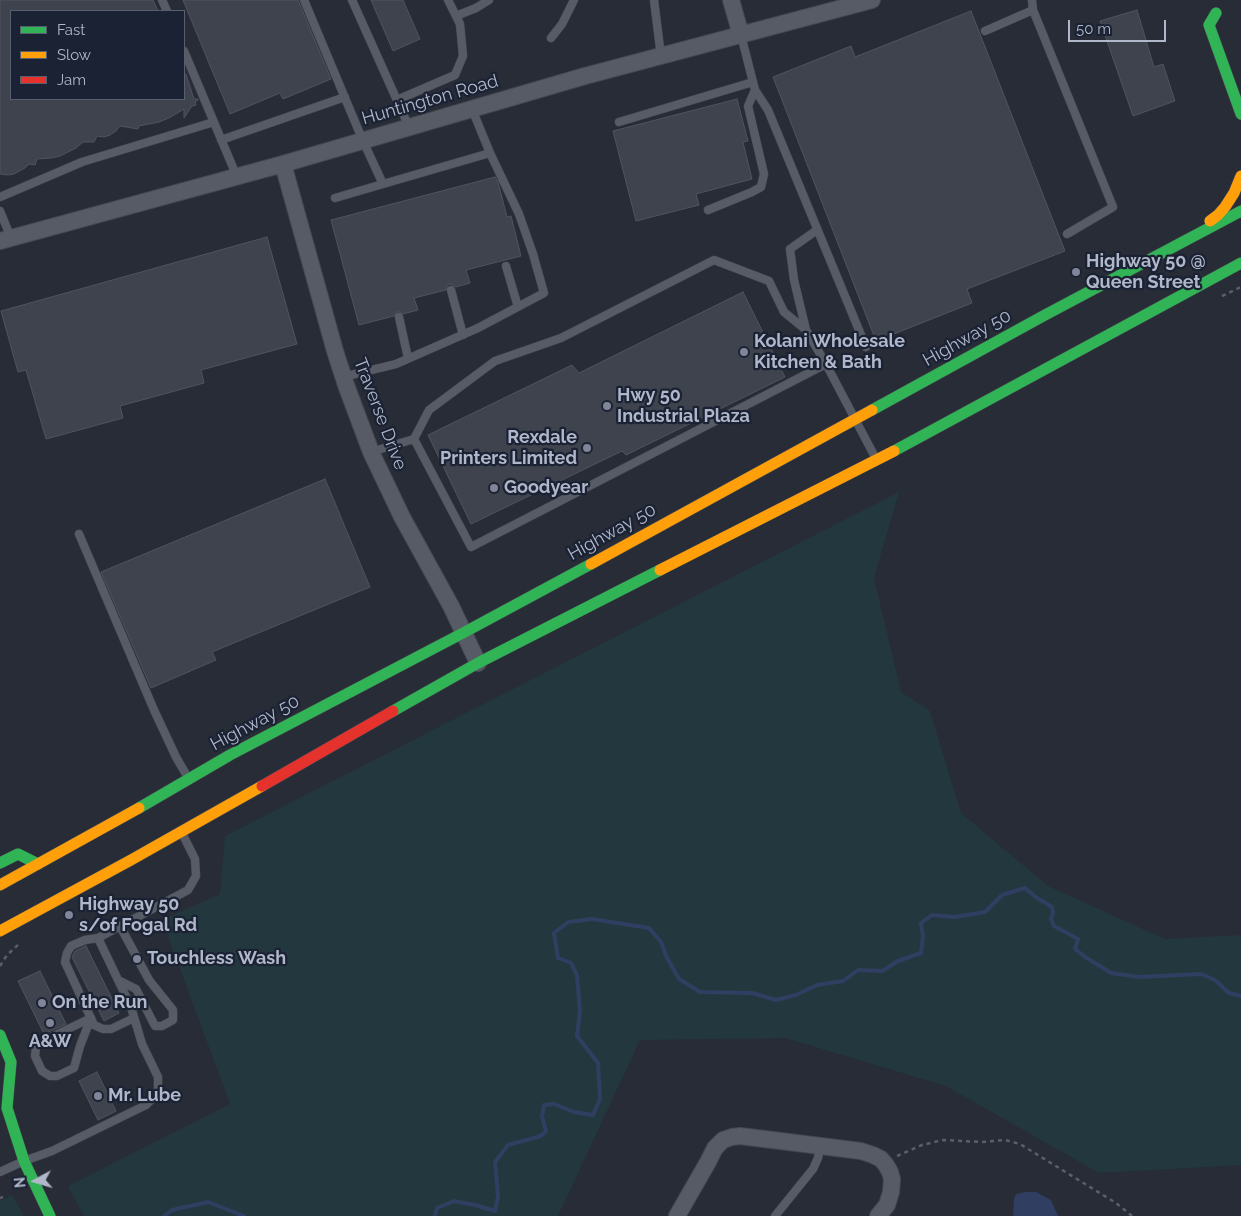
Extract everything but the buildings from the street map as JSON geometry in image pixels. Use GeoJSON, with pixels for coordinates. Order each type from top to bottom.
{"type":"FeatureCollection","features":[{"type":"Feature","properties":{"kind":"main road"},"geometry":{"type":"LineString","coordinates":[[1211,0],[1241,84]]}},
{"type":"Feature","properties":{"kind":"main road"},"geometry":{"type":"LineString","coordinates":[[1216,13],[1209,24],[1241,114]]}},
{"type":"Feature","properties":{"kind":"main road"},"geometry":{"type":"LineString","coordinates":[[1130,270],[1133,263],[1218,215],[1225,207],[1241,176]]}},
{"type":"Feature","properties":{"kind":"main road","name":"Highway 50"},"geometry":{"type":"LineString","coordinates":[[0,885],[112,824],[230,755],[463,633],[1045,315],[1241,211]]}},
{"type":"Feature","properties":{"kind":"main road"},"geometry":{"type":"LineString","coordinates":[[0,931],[181,832],[478,663],[877,460],[1241,263]]}},
{"type":"Feature","properties":{"kind":"main road"},"geometry":{"type":"LineString","coordinates":[[1139,319],[1154,322],[1170,314]]}},
{"type":"Feature","properties":{"kind":"main road"},"geometry":{"type":"LineString","coordinates":[[0,863],[18,854],[38,864]]}},
{"type":"Feature","properties":{"kind":"main road"},"geometry":{"type":"LineString","coordinates":[[0,943],[46,910],[50,904]]}},
{"type":"Feature","properties":{"kind":"main road"},"geometry":{"type":"LineString","coordinates":[[0,1035],[11,1062],[10,1084],[4,1105],[24,1161],[50,1216]]}},
{"type":"Feature","properties":{"kind":"main road"},"geometry":{"type":"LineString","coordinates":[[0,1062],[10,1084]]}},
{"type":"Feature","properties":{"kind":"street"},"geometry":{"type":"LineString","coordinates":[[731,0],[741,35]]}},
{"type":"Feature","properties":{"kind":"street","name":"Huntington Road"},"geometry":{"type":"LineString","coordinates":[[6,240],[283,164],[585,76],[741,35],[833,5],[872,0]]}},
{"type":"Feature","properties":{"kind":"street","name":"Traverse Drive"},"geometry":{"type":"LineString","coordinates":[[283,164],[335,351],[371,452],[402,517],[451,606],[478,663]]}},
{"type":"Feature","properties":{"kind":"street"},"geometry":{"type":"LineString","coordinates":[[677,1216],[715,1148],[723,1140],[740,1136],[861,1151],[881,1159],[890,1172],[892,1192],[887,1205],[878,1216]]}},
{"type":"Feature","properties":{"kind":"lane"},"geometry":{"type":"LineString","coordinates":[[304,0],[383,184]]}},
{"type":"Feature","properties":{"kind":"lane"},"geometry":{"type":"LineString","coordinates":[[352,0],[409,127]]}},
{"type":"Feature","properties":{"kind":"lane"},"geometry":{"type":"LineString","coordinates":[[397,100],[455,75],[464,56],[460,24],[448,0]]}},
{"type":"Feature","properties":{"kind":"lane"},"geometry":{"type":"LineString","coordinates":[[456,16],[476,8],[489,0]]}},
{"type":"Feature","properties":{"kind":"lane"},"geometry":{"type":"LineString","coordinates":[[551,38],[562,24],[574,0]]}},
{"type":"Feature","properties":{"kind":"lane"},"geometry":{"type":"LineString","coordinates":[[654,0],[661,56]]}},
{"type":"Feature","properties":{"kind":"lane"},"geometry":{"type":"LineString","coordinates":[[1032,0],[1033,10],[1113,207],[1067,234]]}},
{"type":"Feature","properties":{"kind":"lane"},"geometry":{"type":"LineString","coordinates":[[985,32],[1033,10]]}},
{"type":"Feature","properties":{"kind":"lane"},"geometry":{"type":"LineString","coordinates":[[741,35],[755,90],[768,110],[866,347]]}},
{"type":"Feature","properties":{"kind":"lane"},"geometry":{"type":"LineString","coordinates":[[185,53],[237,177]]}},
{"type":"Feature","properties":{"kind":"lane"},"geometry":{"type":"LineString","coordinates":[[619,122],[752,82]]}},
{"type":"Feature","properties":{"kind":"lane"},"geometry":{"type":"LineString","coordinates":[[708,210],[761,187],[764,174],[748,106],[755,90]]}},
{"type":"Feature","properties":{"kind":"lane"},"geometry":{"type":"LineString","coordinates":[[221,140],[345,97]]}},
{"type":"Feature","properties":{"kind":"lane"},"geometry":{"type":"LineString","coordinates":[[343,377],[396,364],[478,328],[544,293],[519,214],[490,154],[472,109]]}},
{"type":"Feature","properties":{"kind":"lane"},"geometry":{"type":"LineString","coordinates":[[0,197],[82,162],[214,122]]}},
{"type":"Feature","properties":{"kind":"lane"},"geometry":{"type":"LineString","coordinates":[[335,198],[490,154]]}},
{"type":"Feature","properties":{"kind":"lane"},"geometry":{"type":"LineString","coordinates":[[0,211],[6,240]]}},
{"type":"Feature","properties":{"kind":"lane"},"geometry":{"type":"LineString","coordinates":[[818,230],[790,249],[794,280],[806,330],[877,460]]}},
{"type":"Feature","properties":{"kind":"lane"},"geometry":{"type":"LineString","coordinates":[[371,452],[414,439],[429,410],[495,361],[561,338],[714,260],[769,281],[784,312],[806,330]]}},
{"type":"Feature","properties":{"kind":"lane"},"geometry":{"type":"LineString","coordinates":[[506,266],[518,307]]}},
{"type":"Feature","properties":{"kind":"lane"},"geometry":{"type":"LineString","coordinates":[[451,290],[463,335]]}},
{"type":"Feature","properties":{"kind":"lane"},"geometry":{"type":"LineString","coordinates":[[399,317],[408,358]]}},
{"type":"Feature","properties":{"kind":"lane"},"geometry":{"type":"LineString","coordinates":[[414,439],[471,547],[826,364]]}},
{"type":"Feature","properties":{"kind":"lane"},"geometry":{"type":"LineString","coordinates":[[79,534],[154,710],[188,780]]}},
{"type":"Feature","properties":{"kind":"lane"},"geometry":{"type":"LineString","coordinates":[[134,1018],[111,1029],[94,1025],[65,962],[67,953],[72,946],[85,940],[98,938],[188,890],[196,876],[195,859],[181,832]]}},
{"type":"Feature","properties":{"kind":"lane"},"geometry":{"type":"LineString","coordinates":[[118,980],[136,990],[155,1026],[162,1026],[174,1020],[172,1010],[149,980],[120,926]]}},
{"type":"Feature","properties":{"kind":"lane"},"geometry":{"type":"LineString","coordinates":[[0,1172],[52,1151],[146,1105],[158,1093],[158,1077],[142,1044],[131,1007],[98,938]]}},
{"type":"Feature","properties":{"kind":"lane"},"geometry":{"type":"LineString","coordinates":[[91,1018],[74,1068],[57,1076],[50,1076],[42,1071],[35,1056],[36,1047],[43,1041],[91,1018]]}},
{"type":"Feature","properties":{"kind":"lane"},"geometry":{"type":"LineString","coordinates":[[775,1216],[814,1169],[820,1146]]}},
{"type":"Feature","properties":{"kind":"path"},"geometry":{"type":"LineString","coordinates":[[884,1163],[910,1150],[934,1142],[1005,1140],[1020,1144],[1116,1203],[1132,1216]]}},
{"type":"Feature","properties":{"kind":"shaded area"},"geometry":{"type":"Polygon","coordinates":[[[899,492],[874,578],[901,692],[930,711],[961,813],[1048,886],[1165,939],[1238,935],[1241,937],[1241,1165],[1099,1173],[946,1086],[785,1038],[640,1040],[558,1216],[84,1216],[68,1186],[230,1104],[162,920],[220,894],[225,836],[899,492]]]}},
{"type":"Feature","properties":{"kind":"shaded area"},"geometry":{"type":"Polygon","coordinates":[[[12,1195],[24,1216],[0,1216],[0,1201],[12,1195]]]}},
{"type":"Feature","properties":{"kind":"water"},"geometry":{"type":"Polygon","coordinates":[[[1036,1192],[1051,1200],[1058,1216],[1013,1216],[1016,1194],[1036,1192]]]}},
{"type":"Feature","properties":{"kind":"waterway"},"geometry":{"type":"LineString","coordinates":[[435,1216],[437,1208],[454,1201],[495,1211],[498,1196],[495,1162],[508,1145],[541,1136],[546,1131],[542,1116],[544,1105],[554,1104],[574,1112],[593,1115],[600,1099],[598,1063],[577,1036],[580,1011],[577,975],[571,963],[558,958],[554,933],[568,922],[592,919],[649,928],[661,942],[666,956],[679,979],[700,992],[752,993],[776,1000],[796,995],[817,985],[843,981],[858,970],[882,971],[898,961],[921,953],[923,936],[921,923],[932,915],[955,917],[985,912],[1002,895],[1025,888],[1052,907],[1051,919],[1054,926],[1078,939],[1075,949],[1111,973],[1140,977],[1201,974],[1215,980],[1229,993],[1241,996]]}},
{"type":"Feature","properties":{"kind":"waterway"},"geometry":{"type":"LineString","coordinates":[[164,1216],[172,1210],[208,1202],[244,1216]]}},
{"type":"Feature","properties":{"kind":"traffic: fast"},"geometry":{"type":"LineString","coordinates":[[1216,13],[1209,25],[1241,114]]}},
{"type":"Feature","properties":{"kind":"traffic: fast"},"geometry":{"type":"LineString","coordinates":[[872,410],[1241,211]]}},
{"type":"Feature","properties":{"kind":"traffic: fast"},"geometry":{"type":"LineString","coordinates":[[894,451],[1241,263]]}},
{"type":"Feature","properties":{"kind":"traffic: fast"},"geometry":{"type":"LineString","coordinates":[[139,808],[230,755],[591,564]]}},
{"type":"Feature","properties":{"kind":"traffic: fast"},"geometry":{"type":"LineString","coordinates":[[393,711],[478,663],[660,570]]}},
{"type":"Feature","properties":{"kind":"traffic: fast"},"geometry":{"type":"LineString","coordinates":[[0,863],[18,854],[38,864]]}},
{"type":"Feature","properties":{"kind":"traffic: fast"},"geometry":{"type":"LineString","coordinates":[[0,1035],[11,1062],[7,1108],[24,1161],[50,1216]]}},
{"type":"Feature","properties":{"kind":"traffic: slow"},"geometry":{"type":"LineString","coordinates":[[1210,221],[1225,207],[1234,193],[1241,176]]}},
{"type":"Feature","properties":{"kind":"traffic: slow"},"geometry":{"type":"LineString","coordinates":[[591,564],[872,410]]}},
{"type":"Feature","properties":{"kind":"traffic: slow"},"geometry":{"type":"LineString","coordinates":[[660,570],[894,451]]}},
{"type":"Feature","properties":{"kind":"traffic: slow"},"geometry":{"type":"LineString","coordinates":[[0,931],[262,786]]}},
{"type":"Feature","properties":{"kind":"traffic: slow"},"geometry":{"type":"LineString","coordinates":[[0,885],[139,808]]}},
{"type":"Feature","properties":{"kind":"traffic: jam"},"geometry":{"type":"LineString","coordinates":[[262,786],[393,711]]}},
{"type":"Feature","properties":{"kind":"place","name":"Highway 50 @ Queen Street"},"geometry":{"type":"Point","coordinates":[1076,272]}},
{"type":"Feature","properties":{"kind":"place","name":"Kolani Wholesale Kitchen & Bath"},"geometry":{"type":"Point","coordinates":[744,352]}},
{"type":"Feature","properties":{"kind":"place","name":"Hwy 50 Industrial Plaza"},"geometry":{"type":"Point","coordinates":[607,406]}},
{"type":"Feature","properties":{"kind":"place","name":"Rexdale Printers Limited"},"geometry":{"type":"Point","coordinates":[587,448]}},
{"type":"Feature","properties":{"kind":"place","name":"Goodyear"},"geometry":{"type":"Point","coordinates":[494,488]}},
{"type":"Feature","properties":{"kind":"place","name":"Highway 50 s/of Fogal Rd"},"geometry":{"type":"Point","coordinates":[69,915]}},
{"type":"Feature","properties":{"kind":"place","name":"Touchless Wash"},"geometry":{"type":"Point","coordinates":[137,959]}},
{"type":"Feature","properties":{"kind":"place","name":"On the Run"},"geometry":{"type":"Point","coordinates":[42,1003]}},
{"type":"Feature","properties":{"kind":"place","name":"A&W"},"geometry":{"type":"Point","coordinates":[50,1023]}},
{"type":"Feature","properties":{"kind":"place","name":"Mr. Lube"},"geometry":{"type":"Point","coordinates":[98,1096]}}]}
